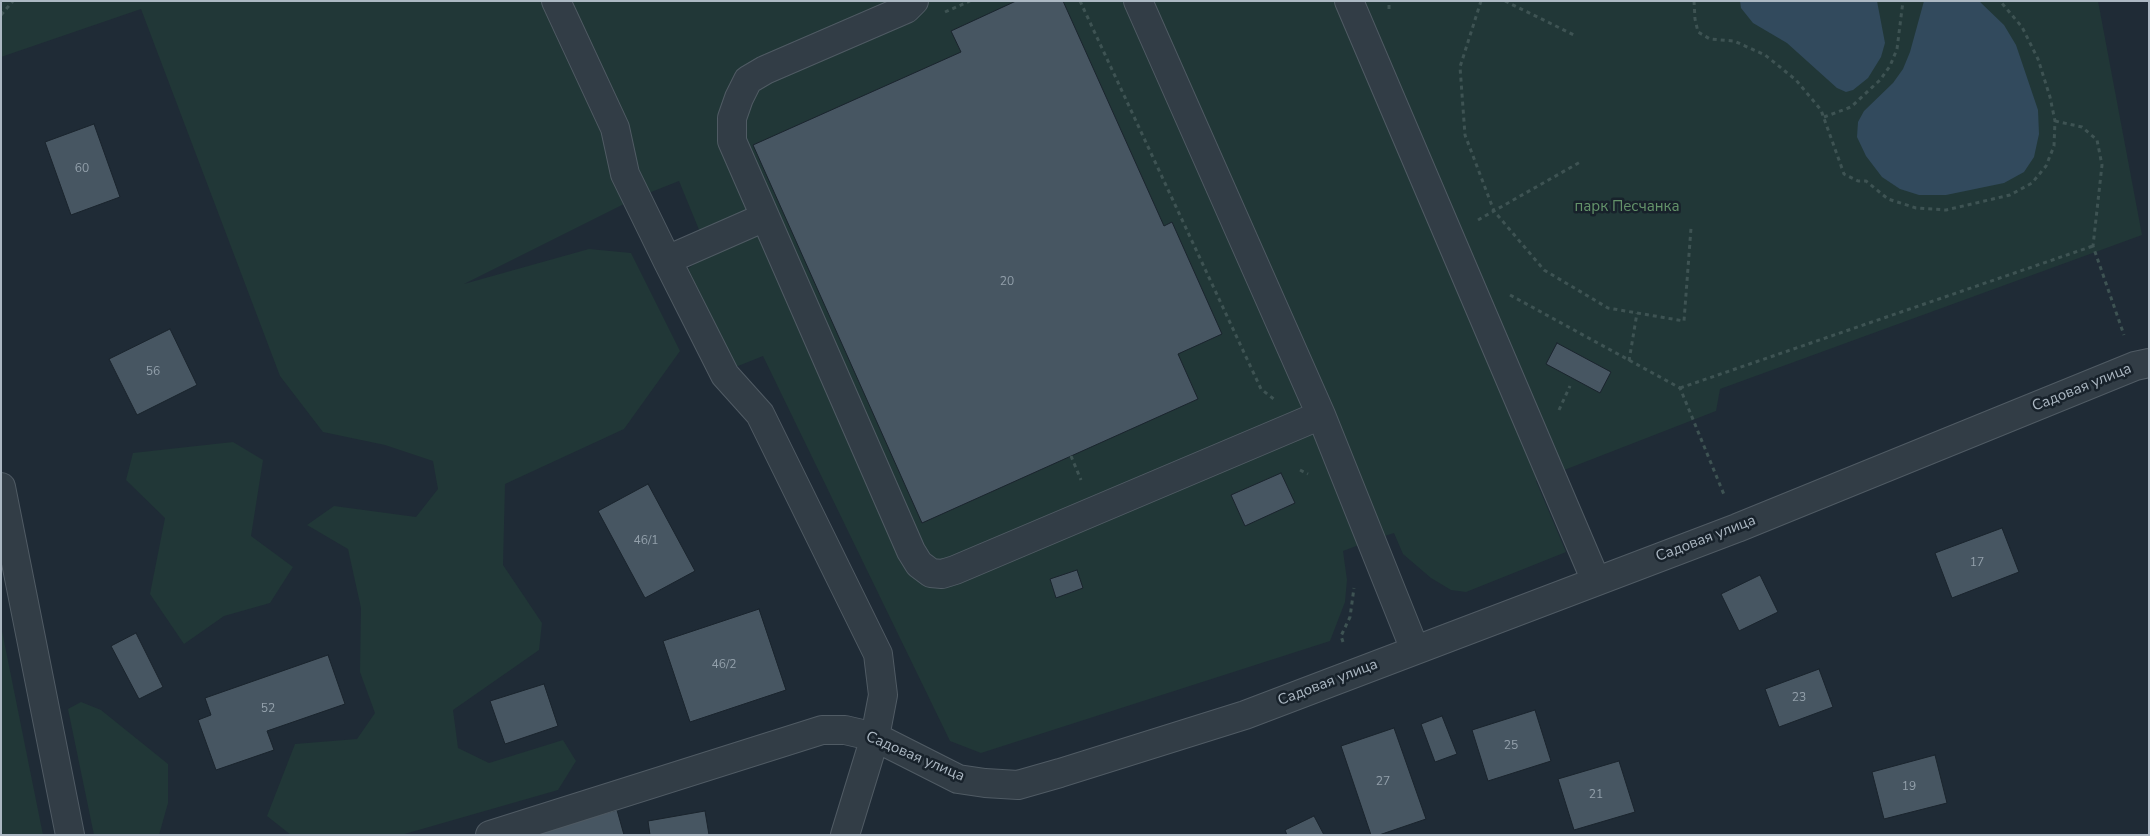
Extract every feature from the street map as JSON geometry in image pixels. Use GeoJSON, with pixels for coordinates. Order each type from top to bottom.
{"type":"FeatureCollection","features":[{"type":"Feature","properties":{"kind":"street"},"geometry":{"type":"LineString","coordinates":[[556,1],[615,128],[625,174],[666,260],[725,375],[760,414],[878,654],[883,695],[875,737],[845,835]]}},
{"type":"Feature","properties":{"kind":"street"},"geometry":{"type":"LineString","coordinates":[[914,1],[906,9],[765,70],[748,80],[732,118],[732,141],[911,551],[919,564],[931,573],[942,574],[955,570],[1321,415]]}},
{"type":"Feature","properties":{"kind":"street"},"geometry":{"type":"LineString","coordinates":[[1138,1],[1321,415],[1415,650]]}},
{"type":"Feature","properties":{"kind":"street"},"geometry":{"type":"LineString","coordinates":[[1349,1],[1596,581]]}},
{"type":"Feature","properties":{"kind":"street"},"geometry":{"type":"LineString","coordinates":[[666,260],[765,217]]}},
{"type":"Feature","properties":{"kind":"street","name":"Садовая улица"},"geometry":{"type":"LineString","coordinates":[[490,835],[822,730],[845,730],[875,737],[958,779],[1018,785],[1245,715],[1737,528],[2142,365]]}},
{"type":"Feature","properties":{"kind":"street"},"geometry":{"type":"LineString","coordinates":[[1,487],[70,835]]}},
{"type":"Feature","properties":{"kind":"path"},"geometry":{"type":"LineString","coordinates":[[1,15],[13,1]]}},
{"type":"Feature","properties":{"kind":"path"},"geometry":{"type":"LineString","coordinates":[[1080,1],[1261,389],[1275,400]]}},
{"type":"Feature","properties":{"kind":"path"},"geometry":{"type":"LineString","coordinates":[[1481,1],[1460,67],[1465,135],[1494,211],[1544,270],[1608,308],[1684,321],[1691,228]]}},
{"type":"Feature","properties":{"kind":"path"},"geometry":{"type":"LineString","coordinates":[[1505,1],[1574,35]]}},
{"type":"Feature","properties":{"kind":"path"},"geometry":{"type":"LineString","coordinates":[[1694,1],[1698,32],[1710,40],[1734,41],[1764,55],[1796,80],[1824,116],[1844,174],[1858,182],[1866,182],[1888,199],[1916,208],[1946,210],[2010,195],[2032,183],[2046,166],[2054,146],[2055,121],[2050,97],[2038,59],[2022,27],[2000,1]]}},
{"type":"Feature","properties":{"kind":"path"},"geometry":{"type":"LineString","coordinates":[[1824,116],[1851,106],[1880,80],[1890,66],[1897,49],[1903,1]]}},
{"type":"Feature","properties":{"kind":"path"},"geometry":{"type":"LineString","coordinates":[[2055,121],[2082,126],[2097,140],[2102,165],[2093,246],[2142,365]]}},
{"type":"Feature","properties":{"kind":"path"},"geometry":{"type":"LineString","coordinates":[[1494,211],[1582,162]]}},
{"type":"Feature","properties":{"kind":"path"},"geometry":{"type":"LineString","coordinates":[[1680,388],[2093,246]]}},
{"type":"Feature","properties":{"kind":"path"},"geometry":{"type":"LineString","coordinates":[[1504,291],[1680,388],[1737,528]]}},
{"type":"Feature","properties":{"kind":"path"},"geometry":{"type":"LineString","coordinates":[[1629,361],[1637,313]]}},
{"type":"Feature","properties":{"kind":"path"},"geometry":{"type":"LineString","coordinates":[[1070,456],[1082,482]]}},
{"type":"Feature","properties":{"kind":"green space","name":"парк Песчанка"},"geometry":{"type":"Polygon","coordinates":[[[1,1],[2098,1],[2142,235],[1720,389],[1716,411],[1536,481],[1566,552],[1466,592],[1451,590],[1431,578],[1403,554],[1394,533],[1372,540],[1343,551],[1347,580],[1345,602],[1330,641],[981,753],[950,741],[763,356],[733,368],[686,270],[709,254],[679,181],[636,198],[464,284],[589,249],[631,253],[680,351],[624,429],[505,484],[503,565],[542,623],[539,650],[453,710],[458,748],[489,763],[563,740],[576,761],[558,790],[401,835],[291,835],[267,816],[295,744],[357,739],[375,713],[360,672],[361,608],[348,549],[307,525],[334,506],[416,517],[438,489],[433,461],[385,445],[323,432],[280,376],[141,9],[1,57],[1,1]]]}},
{"type":"Feature","properties":{"kind":"green space"},"geometry":{"type":"Polygon","coordinates":[[[233,442],[263,460],[251,536],[293,567],[270,603],[224,616],[184,644],[150,594],[165,518],[126,480],[133,453],[233,442]]]}},
{"type":"Feature","properties":{"kind":"green space"},"geometry":{"type":"Polygon","coordinates":[[[1,626],[43,835],[1,835],[1,626]]]}},
{"type":"Feature","properties":{"kind":"green space"},"geometry":{"type":"Polygon","coordinates":[[[81,702],[101,710],[168,764],[168,803],[159,835],[94,835],[68,709],[81,702]]]}},
{"type":"Feature","properties":{"kind":"water"},"geometry":{"type":"Polygon","coordinates":[[[1740,1],[1877,1],[1885,43],[1881,57],[1868,78],[1853,90],[1846,92],[1837,88],[1787,43],[1753,23],[1741,8],[1740,1]]]}},
{"type":"Feature","properties":{"kind":"water"},"geometry":{"type":"Polygon","coordinates":[[[1924,1],[1979,1],[2004,25],[2016,45],[2038,110],[2039,134],[2034,157],[2024,172],[2004,183],[1946,195],[1919,195],[1900,189],[1882,177],[1866,156],[1857,137],[1858,122],[1864,111],[1893,83],[1903,69],[1910,52],[1924,1]]]}},
{"type":"Feature","properties":{"kind":"building"},"geometry":{"type":"Polygon","coordinates":[[[1016,1],[1063,1],[1164,226],[1172,222],[1222,334],[1178,354],[1198,399],[922,523],[753,145],[961,52],[951,31],[1016,1]]]}},
{"type":"Feature","properties":{"kind":"building"},"geometry":{"type":"Polygon","coordinates":[[[94,124],[120,197],[71,215],[45,142],[94,124]]]}},
{"type":"Feature","properties":{"kind":"building"},"geometry":{"type":"Polygon","coordinates":[[[170,329],[197,385],[137,415],[109,359],[170,329]]]}},
{"type":"Feature","properties":{"kind":"building"},"geometry":{"type":"Polygon","coordinates":[[[1557,343],[1611,372],[1600,393],[1546,364],[1557,343]]]}},
{"type":"Feature","properties":{"kind":"building"},"geometry":{"type":"Polygon","coordinates":[[[1281,473],[1295,503],[1245,526],[1231,495],[1281,473]]]}},
{"type":"Feature","properties":{"kind":"building"},"geometry":{"type":"Polygon","coordinates":[[[648,484],[695,571],[645,598],[598,511],[648,484]]]}},
{"type":"Feature","properties":{"kind":"building"},"geometry":{"type":"Polygon","coordinates":[[[2002,528],[2019,572],[1952,598],[1935,553],[2002,528]]]}},
{"type":"Feature","properties":{"kind":"building"},"geometry":{"type":"Polygon","coordinates":[[[1077,570],[1083,588],[1056,598],[1050,579],[1077,570]]]}},
{"type":"Feature","properties":{"kind":"building"},"geometry":{"type":"Polygon","coordinates":[[[1760,575],[1778,612],[1739,631],[1721,594],[1760,575]]]}},
{"type":"Feature","properties":{"kind":"building"},"geometry":{"type":"Polygon","coordinates":[[[759,609],[786,690],[690,722],[663,641],[759,609]]]}},
{"type":"Feature","properties":{"kind":"building"},"geometry":{"type":"Polygon","coordinates":[[[136,633],[163,687],[139,699],[111,646],[136,633]]]}},
{"type":"Feature","properties":{"kind":"building"},"geometry":{"type":"Polygon","coordinates":[[[328,655],[345,704],[267,731],[274,750],[216,770],[198,720],[211,715],[205,698],[328,655]]]}},
{"type":"Feature","properties":{"kind":"building"},"geometry":{"type":"Polygon","coordinates":[[[1819,669],[1833,707],[1779,727],[1765,689],[1819,669]]]}},
{"type":"Feature","properties":{"kind":"building"},"geometry":{"type":"Polygon","coordinates":[[[544,684],[558,726],[505,744],[490,701],[544,684]]]}},
{"type":"Feature","properties":{"kind":"building"},"geometry":{"type":"Polygon","coordinates":[[[1535,710],[1551,761],[1488,781],[1472,730],[1535,710]]]}},
{"type":"Feature","properties":{"kind":"building"},"geometry":{"type":"Polygon","coordinates":[[[1442,716],[1457,754],[1435,762],[1421,724],[1442,716]]]}},
{"type":"Feature","properties":{"kind":"building"},"geometry":{"type":"Polygon","coordinates":[[[1394,728],[1426,819],[1379,835],[1371,835],[1341,746],[1394,728]]]}},
{"type":"Feature","properties":{"kind":"building"},"geometry":{"type":"Polygon","coordinates":[[[1935,755],[1947,803],[1884,819],[1872,772],[1935,755]]]}},
{"type":"Feature","properties":{"kind":"building"},"geometry":{"type":"Polygon","coordinates":[[[1619,761],[1635,812],[1574,830],[1558,779],[1619,761]]]}},
{"type":"Feature","properties":{"kind":"building"},"geometry":{"type":"Polygon","coordinates":[[[617,810],[624,835],[542,835],[540,831],[617,810]]]}},
{"type":"Feature","properties":{"kind":"building"},"geometry":{"type":"Polygon","coordinates":[[[705,811],[709,835],[650,835],[648,821],[705,811]]]}},
{"type":"Feature","properties":{"kind":"building"},"geometry":{"type":"Polygon","coordinates":[[[1314,816],[1324,835],[1287,835],[1285,830],[1314,816]]]}}]}
